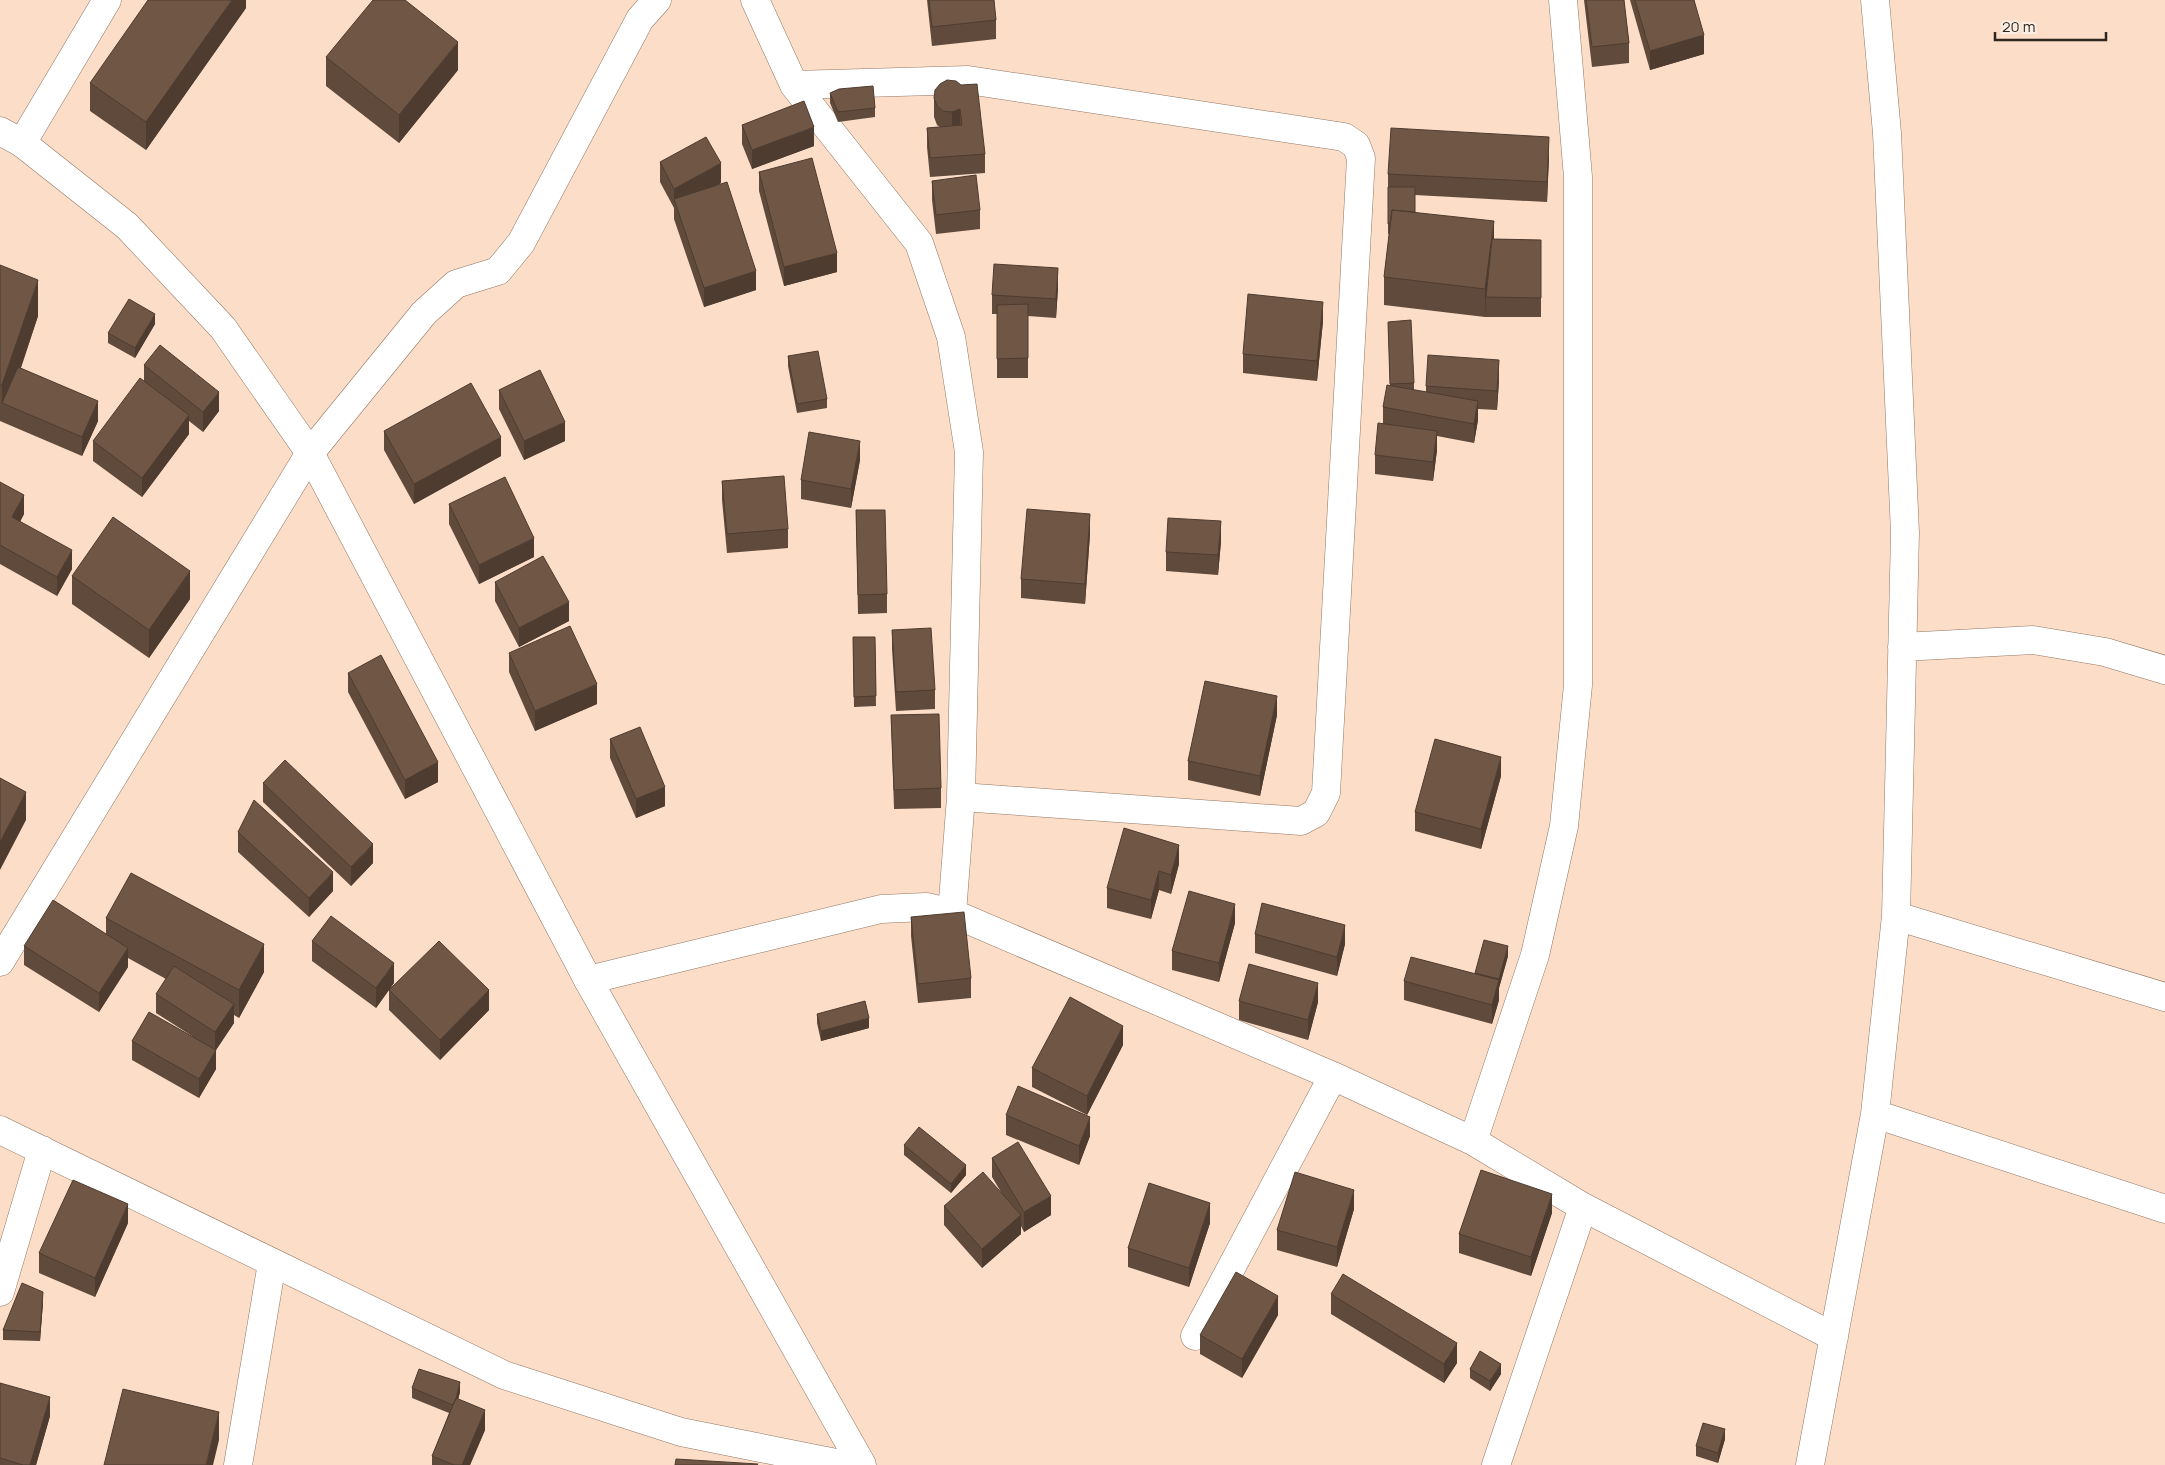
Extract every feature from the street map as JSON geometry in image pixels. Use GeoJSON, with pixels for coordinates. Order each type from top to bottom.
{"type":"FeatureCollection","features":[{"type":"Feature","properties":{"kind":"street"},"geometry":{"type":"LineString","coordinates":[[107,0],[11,137],[127,226],[223,328],[310,453],[588,980],[862,1465]]}},
{"type":"Feature","properties":{"kind":"street"},"geometry":{"type":"LineString","coordinates":[[0,962],[310,453],[424,313],[456,284],[498,271],[521,243],[640,19],[657,0]]}},
{"type":"Feature","properties":{"kind":"street"},"geometry":{"type":"LineString","coordinates":[[755,0],[794,85],[919,243],[951,337],[969,452],[962,797],[952,913]]}},
{"type":"Feature","properties":{"kind":"street"},"geometry":{"type":"LineString","coordinates":[[1473,1142],[1535,955],[1564,826],[1578,684],[1578,177],[1563,0]]}},
{"type":"Feature","properties":{"kind":"street"},"geometry":{"type":"LineString","coordinates":[[1810,1465],[1875,1114],[1896,916],[1905,533],[1887,133],[1875,0]]}},
{"type":"Feature","properties":{"kind":"street"},"geometry":{"type":"LineString","coordinates":[[794,85],[968,80],[1344,137],[1356,145],[1361,158],[1326,793],[1316,813],[1301,821],[962,797]]}},
{"type":"Feature","properties":{"kind":"street"},"geometry":{"type":"LineString","coordinates":[[1902,647],[2034,640],[2105,652],[2165,670]]}},
{"type":"Feature","properties":{"kind":"street"},"geometry":{"type":"LineString","coordinates":[[588,980],[881,909],[926,907],[952,913],[1333,1076],[1473,1142],[1583,1207],[1834,1337]]}},
{"type":"Feature","properties":{"kind":"street"},"geometry":{"type":"LineString","coordinates":[[1896,916],[2165,998]]}},
{"type":"Feature","properties":{"kind":"street"},"geometry":{"type":"LineString","coordinates":[[1195,1336],[1333,1076]]}},
{"type":"Feature","properties":{"kind":"street"},"geometry":{"type":"LineString","coordinates":[[1875,1114],[2165,1209]]}},
{"type":"Feature","properties":{"kind":"street"},"geometry":{"type":"LineString","coordinates":[[0,1130],[504,1374],[681,1432],[846,1465]]}},
{"type":"Feature","properties":{"kind":"street"},"geometry":{"type":"LineString","coordinates":[[0,1292],[42,1150]]}},
{"type":"Feature","properties":{"kind":"street"},"geometry":{"type":"LineString","coordinates":[[1496,1465],[1583,1207]]}},
{"type":"Feature","properties":{"kind":"street"},"geometry":{"type":"LineString","coordinates":[[238,1465],[272,1263]]}},
{"type":"Feature","properties":{"kind":"building"},"geometry":{"type":"Polygon","coordinates":[[[148,0],[232,0],[146,122],[90,83],[148,0]]]}},
{"type":"Feature","properties":{"kind":"building"},"geometry":{"type":"Polygon","coordinates":[[[373,0],[405,0],[458,42],[399,115],[326,57],[373,0]]]}},
{"type":"Feature","properties":{"kind":"building"},"geometry":{"type":"Polygon","coordinates":[[[929,0],[994,0],[996,20],[932,27],[929,0]]]}},
{"type":"Feature","properties":{"kind":"building"},"geometry":{"type":"Polygon","coordinates":[[[1586,0],[1624,0],[1629,43],[1592,47],[1586,0]]]}},
{"type":"Feature","properties":{"kind":"building"},"geometry":{"type":"Polygon","coordinates":[[[1635,0],[1694,0],[1704,35],[1650,51],[1635,0]]]}},
{"type":"Feature","properties":{"kind":"building"},"geometry":{"type":"Polygon","coordinates":[[[947,80],[956,81],[961,85],[977,84],[985,154],[930,158],[927,128],[962,125],[960,109],[952,112],[943,111],[937,106],[934,98],[935,90],[947,80]]]}},
{"type":"Feature","properties":{"kind":"building"},"geometry":{"type":"Polygon","coordinates":[[[873,86],[875,108],[838,112],[830,93],[839,89],[873,86]]]}},
{"type":"Feature","properties":{"kind":"building"},"geometry":{"type":"Polygon","coordinates":[[[804,101],[814,127],[752,150],[742,125],[804,101]]]}},
{"type":"Feature","properties":{"kind":"building"},"geometry":{"type":"Polygon","coordinates":[[[1391,128],[1549,137],[1547,182],[1388,174],[1391,128]]]}},
{"type":"Feature","properties":{"kind":"building"},"geometry":{"type":"Polygon","coordinates":[[[706,137],[721,163],[674,189],[660,162],[706,137]]]}},
{"type":"Feature","properties":{"kind":"building"},"geometry":{"type":"Polygon","coordinates":[[[812,158],[837,253],[784,267],[759,172],[812,158]]]}},
{"type":"Feature","properties":{"kind":"building"},"geometry":{"type":"Polygon","coordinates":[[[976,175],[980,210],[936,215],[932,181],[976,175]]]}},
{"type":"Feature","properties":{"kind":"building"},"geometry":{"type":"Polygon","coordinates":[[[727,182],[756,271],[704,288],[674,199],[727,182]]]}},
{"type":"Feature","properties":{"kind":"building"},"geometry":{"type":"Polygon","coordinates":[[[1388,187],[1415,187],[1415,212],[1392,210],[1390,224],[1388,224],[1388,187]]]}},
{"type":"Feature","properties":{"kind":"building"},"geometry":{"type":"Polygon","coordinates":[[[1392,210],[1494,221],[1485,289],[1384,277],[1392,210]]]}},
{"type":"Feature","properties":{"kind":"building"},"geometry":{"type":"Polygon","coordinates":[[[1492,239],[1541,240],[1541,298],[1486,297],[1492,239]]]}},
{"type":"Feature","properties":{"kind":"building"},"geometry":{"type":"Polygon","coordinates":[[[994,264],[1058,268],[1056,299],[992,295],[994,264]]]}},
{"type":"Feature","properties":{"kind":"building"},"geometry":{"type":"Polygon","coordinates":[[[0,265],[38,280],[2,385],[0,385],[0,265]]]}},
{"type":"Feature","properties":{"kind":"building"},"geometry":{"type":"Polygon","coordinates":[[[1248,294],[1323,302],[1317,361],[1243,354],[1248,294]]]}},
{"type":"Feature","properties":{"kind":"building"},"geometry":{"type":"Polygon","coordinates":[[[129,299],[155,314],[135,348],[108,333],[129,299]]]}},
{"type":"Feature","properties":{"kind":"building"},"geometry":{"type":"Polygon","coordinates":[[[1028,304],[1028,358],[997,359],[997,305],[1028,304]]]}},
{"type":"Feature","properties":{"kind":"building"},"geometry":{"type":"Polygon","coordinates":[[[1411,320],[1414,383],[1390,384],[1388,322],[1411,320]]]}},
{"type":"Feature","properties":{"kind":"building"},"geometry":{"type":"Polygon","coordinates":[[[160,345],[219,392],[203,412],[144,365],[160,345]]]}},
{"type":"Feature","properties":{"kind":"building"},"geometry":{"type":"Polygon","coordinates":[[[818,351],[827,399],[797,404],[788,356],[818,351]]]}},
{"type":"Feature","properties":{"kind":"building"},"geometry":{"type":"Polygon","coordinates":[[[1428,355],[1499,360],[1497,391],[1426,386],[1428,355]]]}},
{"type":"Feature","properties":{"kind":"building"},"geometry":{"type":"Polygon","coordinates":[[[18,367],[98,401],[82,437],[2,403],[18,367]]]}},
{"type":"Feature","properties":{"kind":"building"},"geometry":{"type":"Polygon","coordinates":[[[540,370],[565,422],[524,441],[499,390],[540,370]]]}},
{"type":"Feature","properties":{"kind":"building"},"geometry":{"type":"Polygon","coordinates":[[[140,378],[189,415],[142,478],[93,441],[140,378]]]}},
{"type":"Feature","properties":{"kind":"building"},"geometry":{"type":"Polygon","coordinates":[[[471,383],[501,437],[414,484],[384,431],[471,383]]]}},
{"type":"Feature","properties":{"kind":"building"},"geometry":{"type":"Polygon","coordinates":[[[1387,385],[1478,401],[1474,424],[1383,407],[1387,385]]]}},
{"type":"Feature","properties":{"kind":"building"},"geometry":{"type":"Polygon","coordinates":[[[1378,423],[1437,431],[1433,462],[1375,455],[1378,423]]]}},
{"type":"Feature","properties":{"kind":"building"},"geometry":{"type":"Polygon","coordinates":[[[809,432],[860,441],[851,489],[801,480],[809,432]]]}},
{"type":"Feature","properties":{"kind":"building"},"geometry":{"type":"Polygon","coordinates":[[[784,476],[788,529],[727,534],[722,481],[784,476]]]}},
{"type":"Feature","properties":{"kind":"building"},"geometry":{"type":"Polygon","coordinates":[[[505,477],[534,538],[479,565],[449,504],[505,477]]]}},
{"type":"Feature","properties":{"kind":"building"},"geometry":{"type":"Polygon","coordinates":[[[0,482],[24,495],[12,517],[72,550],[57,577],[0,545],[0,482]]]}},
{"type":"Feature","properties":{"kind":"building"},"geometry":{"type":"Polygon","coordinates":[[[1027,509],[1090,514],[1085,584],[1021,579],[1027,509]]]}},
{"type":"Feature","properties":{"kind":"building"},"geometry":{"type":"Polygon","coordinates":[[[856,510],[885,510],[887,594],[858,595],[856,510]]]}},
{"type":"Feature","properties":{"kind":"building"},"geometry":{"type":"Polygon","coordinates":[[[113,517],[190,571],[149,630],[72,576],[113,517]]]}},
{"type":"Feature","properties":{"kind":"building"},"geometry":{"type":"Polygon","coordinates":[[[1168,518],[1221,521],[1218,555],[1166,552],[1168,518]]]}},
{"type":"Feature","properties":{"kind":"building"},"geometry":{"type":"Polygon","coordinates":[[[543,556],[569,602],[519,628],[495,582],[543,556]]]}},
{"type":"Feature","properties":{"kind":"building"},"geometry":{"type":"Polygon","coordinates":[[[570,626],[597,684],[535,711],[509,653],[570,626]]]}},
{"type":"Feature","properties":{"kind":"building"},"geometry":{"type":"Polygon","coordinates":[[[931,628],[935,690],[896,692],[892,630],[931,628]]]}},
{"type":"Feature","properties":{"kind":"building"},"geometry":{"type":"Polygon","coordinates":[[[853,637],[875,637],[876,696],[854,697],[853,637]]]}},
{"type":"Feature","properties":{"kind":"building"},"geometry":{"type":"Polygon","coordinates":[[[381,655],[438,762],[405,780],[348,673],[381,655]]]}},
{"type":"Feature","properties":{"kind":"building"},"geometry":{"type":"Polygon","coordinates":[[[1205,681],[1277,696],[1260,776],[1188,761],[1205,681]]]}},
{"type":"Feature","properties":{"kind":"building"},"geometry":{"type":"Polygon","coordinates":[[[939,714],[941,788],[894,790],[891,715],[939,714]]]}},
{"type":"Feature","properties":{"kind":"building"},"geometry":{"type":"Polygon","coordinates":[[[640,727],[665,787],[636,799],[610,739],[640,727]]]}},
{"type":"Feature","properties":{"kind":"building"},"geometry":{"type":"Polygon","coordinates":[[[1435,739],[1501,757],[1481,829],[1415,812],[1435,739]]]}},
{"type":"Feature","properties":{"kind":"building"},"geometry":{"type":"Polygon","coordinates":[[[285,760],[373,844],[351,867],[263,783],[285,760]]]}},
{"type":"Feature","properties":{"kind":"building"},"geometry":{"type":"Polygon","coordinates":[[[0,778],[26,792],[0,842],[0,778]]]}},
{"type":"Feature","properties":{"kind":"building"},"geometry":{"type":"Polygon","coordinates":[[[254,800],[333,872],[309,898],[238,832],[254,800]]]}},
{"type":"Feature","properties":{"kind":"building"},"geometry":{"type":"Polygon","coordinates":[[[1124,828],[1179,845],[1171,875],[1159,871],[1151,900],[1107,888],[1124,828]]]}},
{"type":"Feature","properties":{"kind":"building"},"geometry":{"type":"Polygon","coordinates":[[[131,873],[264,944],[239,990],[106,918],[131,873]]]}},
{"type":"Feature","properties":{"kind":"building"},"geometry":{"type":"Polygon","coordinates":[[[1189,891],[1235,904],[1219,963],[1172,951],[1189,891]]]}},
{"type":"Feature","properties":{"kind":"building"},"geometry":{"type":"Polygon","coordinates":[[[53,900],[128,948],[99,993],[24,946],[53,900]]]}},
{"type":"Feature","properties":{"kind":"building"},"geometry":{"type":"Polygon","coordinates":[[[1262,903],[1345,925],[1337,957],[1255,934],[1262,903]]]}},
{"type":"Feature","properties":{"kind":"building"},"geometry":{"type":"Polygon","coordinates":[[[964,912],[971,978],[918,984],[911,917],[964,912]]]}},
{"type":"Feature","properties":{"kind":"building"},"geometry":{"type":"Polygon","coordinates":[[[331,916],[394,963],[376,988],[312,941],[331,916]]]}},
{"type":"Feature","properties":{"kind":"building"},"geometry":{"type":"Polygon","coordinates":[[[1484,940],[1508,946],[1499,979],[1475,973],[1484,940]]]}},
{"type":"Feature","properties":{"kind":"building"},"geometry":{"type":"Polygon","coordinates":[[[439,941],[489,990],[440,1040],[389,990],[439,941]]]}},
{"type":"Feature","properties":{"kind":"building"},"geometry":{"type":"Polygon","coordinates":[[[1411,957],[1499,980],[1492,1005],[1404,981],[1411,957]]]}},
{"type":"Feature","properties":{"kind":"building"},"geometry":{"type":"Polygon","coordinates":[[[1249,964],[1318,983],[1308,1020],[1239,1001],[1249,964]]]}},
{"type":"Feature","properties":{"kind":"building"},"geometry":{"type":"Polygon","coordinates":[[[174,966],[234,1004],[215,1032],[156,994],[174,966]]]}},
{"type":"Feature","properties":{"kind":"building"},"geometry":{"type":"Polygon","coordinates":[[[1070,997],[1123,1026],[1087,1096],[1032,1068],[1070,997]]]}},
{"type":"Feature","properties":{"kind":"building"},"geometry":{"type":"Polygon","coordinates":[[[865,1001],[869,1018],[821,1031],[817,1014],[865,1001]]]}},
{"type":"Feature","properties":{"kind":"building"},"geometry":{"type":"Polygon","coordinates":[[[149,1012],[216,1050],[199,1079],[132,1041],[149,1012]]]}},
{"type":"Feature","properties":{"kind":"building"},"geometry":{"type":"Polygon","coordinates":[[[1018,1086],[1090,1117],[1079,1146],[1006,1115],[1018,1086]]]}},
{"type":"Feature","properties":{"kind":"building"},"geometry":{"type":"Polygon","coordinates":[[[919,1127],[966,1165],[951,1184],[904,1145],[919,1127]]]}},
{"type":"Feature","properties":{"kind":"building"},"geometry":{"type":"Polygon","coordinates":[[[1018,1142],[1051,1196],[1024,1212],[992,1158],[1018,1142]]]}},
{"type":"Feature","properties":{"kind":"building"},"geometry":{"type":"Polygon","coordinates":[[[1481,1170],[1552,1194],[1531,1257],[1459,1234],[1481,1170]]]}},
{"type":"Feature","properties":{"kind":"building"},"geometry":{"type":"Polygon","coordinates":[[[983,1172],[1021,1215],[982,1249],[944,1206],[983,1172]]]}},
{"type":"Feature","properties":{"kind":"building"},"geometry":{"type":"Polygon","coordinates":[[[1295,1172],[1354,1190],[1337,1247],[1277,1230],[1295,1172]]]}},
{"type":"Feature","properties":{"kind":"building"},"geometry":{"type":"Polygon","coordinates":[[[73,1180],[128,1204],[95,1278],[39,1253],[73,1180]]]}},
{"type":"Feature","properties":{"kind":"building"},"geometry":{"type":"Polygon","coordinates":[[[1149,1183],[1210,1203],[1189,1268],[1128,1248],[1149,1183]]]}},
{"type":"Feature","properties":{"kind":"building"},"geometry":{"type":"Polygon","coordinates":[[[1236,1272],[1278,1296],[1242,1359],[1200,1335],[1236,1272]]]}},
{"type":"Feature","properties":{"kind":"building"},"geometry":{"type":"Polygon","coordinates":[[[1343,1274],[1457,1343],[1444,1364],[1331,1294],[1343,1274]]]}},
{"type":"Feature","properties":{"kind":"building"},"geometry":{"type":"Polygon","coordinates":[[[22,1283],[43,1292],[40,1332],[3,1330],[22,1283]]]}},
{"type":"Feature","properties":{"kind":"building"},"geometry":{"type":"Polygon","coordinates":[[[1480,1351],[1501,1364],[1490,1381],[1470,1369],[1480,1351]]]}},
{"type":"Feature","properties":{"kind":"building"},"geometry":{"type":"Polygon","coordinates":[[[419,1369],[460,1382],[453,1405],[412,1388],[419,1369]]]}},
{"type":"Feature","properties":{"kind":"building"},"geometry":{"type":"Polygon","coordinates":[[[0,1383],[50,1397],[30,1465],[23,1465],[0,1458],[0,1383]]]}},
{"type":"Feature","properties":{"kind":"building"},"geometry":{"type":"Polygon","coordinates":[[[123,1389],[219,1412],[206,1465],[104,1465],[123,1389]]]}},
{"type":"Feature","properties":{"kind":"building"},"geometry":{"type":"Polygon","coordinates":[[[456,1398],[485,1410],[462,1465],[454,1465],[432,1456],[456,1398]]]}},
{"type":"Feature","properties":{"kind":"building"},"geometry":{"type":"Polygon","coordinates":[[[1703,1423],[1725,1429],[1718,1453],[1696,1446],[1703,1423]]]}},
{"type":"Feature","properties":{"kind":"building"},"geometry":{"type":"Polygon","coordinates":[[[676,1459],[758,1464],[675,1465],[676,1459]]]}}]}
